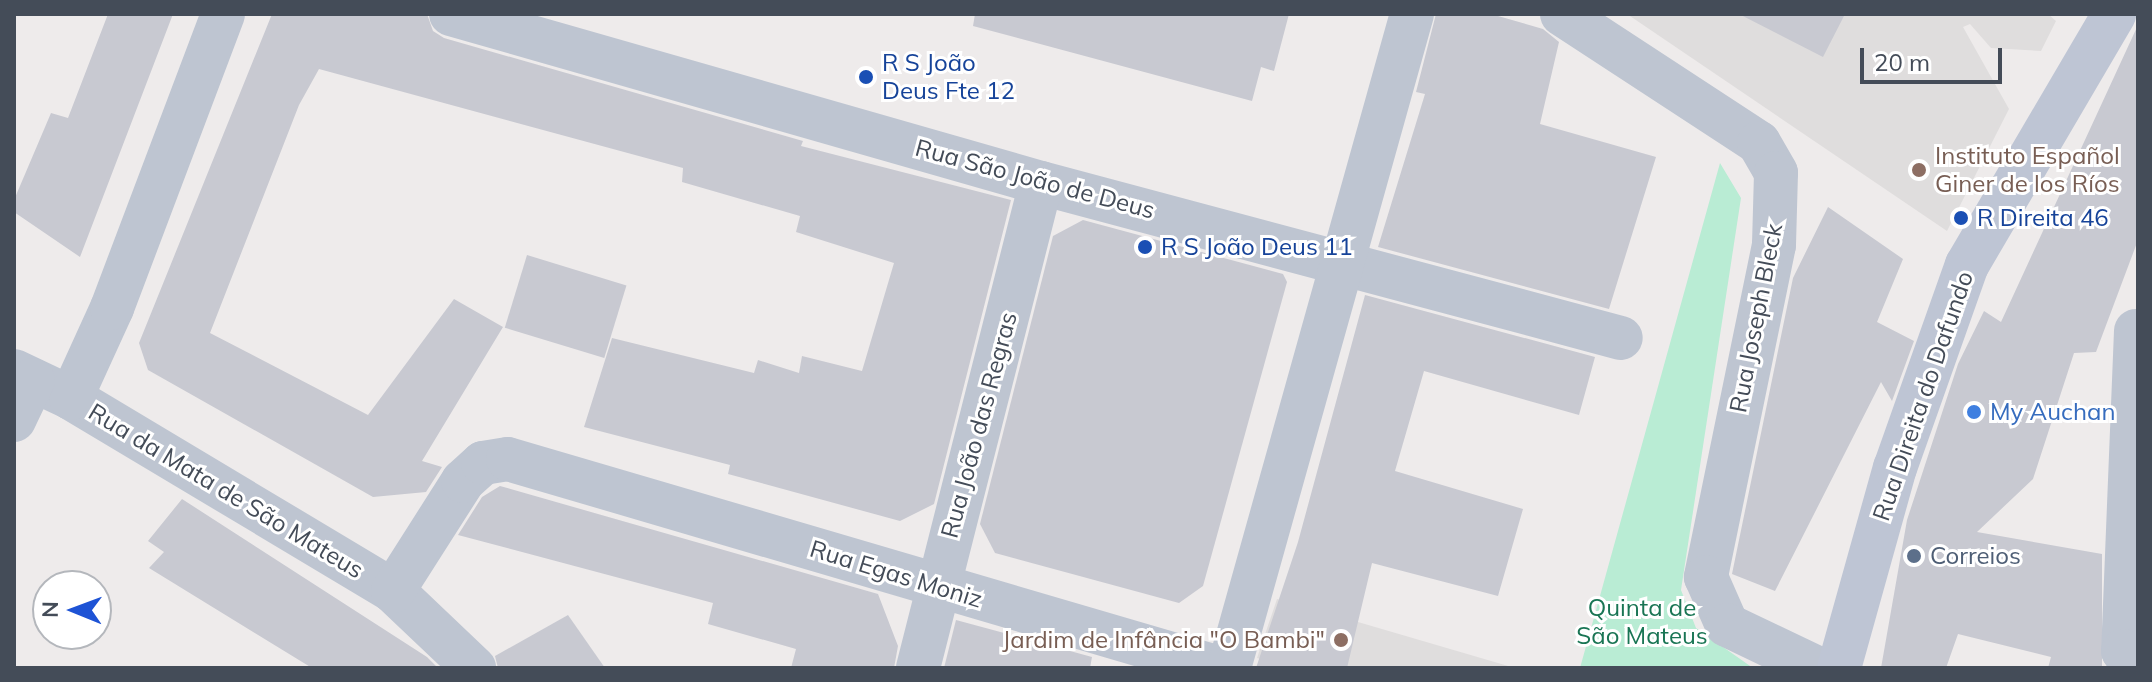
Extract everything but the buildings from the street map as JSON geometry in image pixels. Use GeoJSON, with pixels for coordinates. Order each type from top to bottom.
{"type":"FeatureCollection","features":[{"type":"Feature","properties":{"kind":"street","name":"Rua da Mata de São Mateus"},"geometry":{"type":"LineString","coordinates":[[223,14],[112,308],[39,383],[393,591],[474,668]]}},
{"type":"Feature","properties":{"kind":"street","name":"Rua São João de Deus"},"geometry":{"type":"LineString","coordinates":[[451,14],[1041,183],[1343,261],[1621,338]]}},
{"type":"Feature","properties":{"kind":"street"},"geometry":{"type":"LineString","coordinates":[[1229,668],[1412,14]]}},
{"type":"Feature","properties":{"kind":"street","name":"Rua Joseph Bleck"},"geometry":{"type":"LineString","coordinates":[[1562,14],[1759,143],[1776,173],[1774,245],[1706,577],[1727,625],[1817,668]]}},
{"type":"Feature","properties":{"kind":"street","name":"Rua Direita do Dafundo"},"geometry":{"type":"LineString","coordinates":[[1839,668],[1895,468],[1967,265],[2114,14]]}},
{"type":"Feature","properties":{"kind":"street","name":"Rua João das Regras"},"geometry":{"type":"LineString","coordinates":[[918,668],[936,587],[1041,183]]}},
{"type":"Feature","properties":{"kind":"street"},"geometry":{"type":"LineString","coordinates":[[2131,659],[2136,331]]}},
{"type":"Feature","properties":{"kind":"street"},"geometry":{"type":"LineString","coordinates":[[14,420],[39,383]]}},
{"type":"Feature","properties":{"kind":"street","name":"Rua Egas Moniz"},"geometry":{"type":"LineString","coordinates":[[393,591],[463,481],[483,463],[508,459],[574,474],[936,587],[1219,668]]}},
{"type":"Feature","properties":{"kind":"shaded area","name":"Instituto Español Giner de los Ríos"},"geometry":{"type":"Polygon","coordinates":[[[1627,14],[2048,14],[2056,21],[2041,51],[1991,48],[1970,24],[1963,27],[2009,109],[1947,231],[1627,14]]]}},
{"type":"Feature","properties":{"kind":"shaded area","name":"Jardim de Infância \"O Bambi\""},"geometry":{"type":"Polygon","coordinates":[[[1277,599],[1515,668],[1293,668],[1257,658],[1277,599]]]}},
{"type":"Feature","properties":{"kind":"green space","name":"Quinta de São Mateus"},"geometry":{"type":"Polygon","coordinates":[[[1720,163],[1741,198],[1681,590],[1696,628],[1753,668],[1580,668],[1720,163]]]}},
{"type":"Feature","properties":{"kind":"place","name":"R S João Deus Fte 12"},"geometry":{"type":"Point","coordinates":[866,77]}},
{"type":"Feature","properties":{"kind":"place","name":"Instituto Español Giner de los Ríos"},"geometry":{"type":"Point","coordinates":[1919,170]}},
{"type":"Feature","properties":{"kind":"place","name":"R Direita 46"},"geometry":{"type":"Point","coordinates":[1961,218]}},
{"type":"Feature","properties":{"kind":"place","name":"R S João Deus 11"},"geometry":{"type":"Point","coordinates":[1145,247]}},
{"type":"Feature","properties":{"kind":"place","name":"My Auchan"},"geometry":{"type":"Point","coordinates":[1974,412]}},
{"type":"Feature","properties":{"kind":"place","name":"Correios"},"geometry":{"type":"Point","coordinates":[1914,556]}},
{"type":"Feature","properties":{"kind":"place","name":"Jardim de Infância \"O Bambi\""},"geometry":{"type":"Point","coordinates":[1341,640]}}]}
